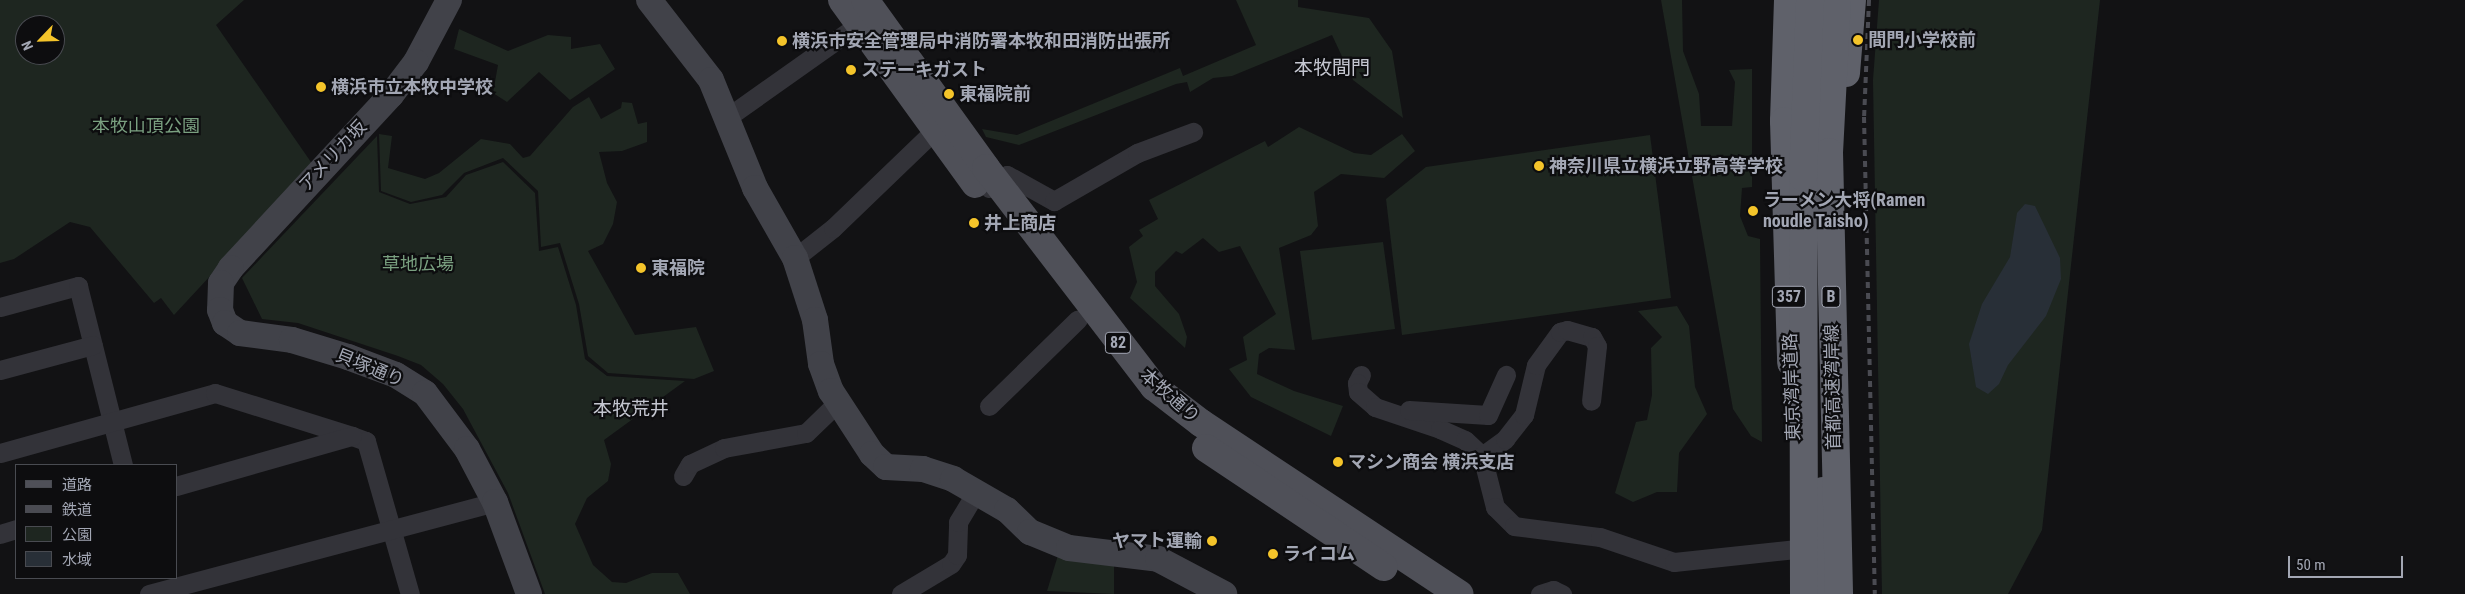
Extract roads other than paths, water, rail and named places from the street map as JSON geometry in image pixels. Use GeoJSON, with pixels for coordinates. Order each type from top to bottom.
{"type":"FeatureCollection","features":[{"type":"Feature","properties":{"kind":"highway","name":"東京湾岸道路"},"geometry":{"type":"LineString","coordinates":[[1788,0],[1784,121],[1798,594]]}},
{"type":"Feature","properties":{"kind":"highway","name":"首都高速湾岸線"},"geometry":{"type":"LineString","coordinates":[[1804,594],[1800,530],[1804,415],[1803,177],[1810,0]]}},
{"type":"Feature","properties":{"kind":"highway","name":"東京湾岸道路"},"geometry":{"type":"LineString","coordinates":[[1809,594],[1808,164],[1814,0]]}},
{"type":"Feature","properties":{"kind":"highway","name":"東京湾岸道路"},"geometry":{"type":"LineString","coordinates":[[1833,0],[1826,138],[1835,594]]}},
{"type":"Feature","properties":{"kind":"highway","name":"首都高速湾岸線"},"geometry":{"type":"LineString","coordinates":[[1837,0],[1829,152],[1839,594]]}},
{"type":"Feature","properties":{"kind":"highway","name":"東京湾岸道路"},"geometry":{"type":"LineString","coordinates":[[1824,594],[1824,337],[1852,0]]}},
{"type":"Feature","properties":{"kind":"main road","name":"本牧通り"},"geometry":{"type":"LineString","coordinates":[[842,0],[862,12],[950,121],[989,188],[1078,319],[1122,378],[1167,420],[1270,494],[1425,594]]}},
{"type":"Feature","properties":{"kind":"main road","name":"本牧通り"},"geometry":{"type":"LineString","coordinates":[[989,188],[1154,387],[1201,423],[1459,594]]}},
{"type":"Feature","properties":{"kind":"street","name":"アメリカ坂"},"geometry":{"type":"LineString","coordinates":[[220,310],[221,283],[231,268],[391,95],[416,62],[449,0]]}},
{"type":"Feature","properties":{"kind":"street"},"geometry":{"type":"LineString","coordinates":[[649,0],[711,80],[725,119],[756,188],[794,258],[815,320],[821,364],[837,403],[886,467],[923,469],[977,490],[1008,510],[1030,532],[1069,548],[1158,559],[1224,594]]}},
{"type":"Feature","properties":{"kind":"street"},"geometry":{"type":"LineString","coordinates":[[725,119],[862,12]]}},
{"type":"Feature","properties":{"kind":"street"},"geometry":{"type":"LineString","coordinates":[[794,258],[833,228],[950,121]]}},
{"type":"Feature","properties":{"kind":"street"},"geometry":{"type":"LineString","coordinates":[[989,188],[1007,175],[1054,201],[1137,153],[1193,132]]}},
{"type":"Feature","properties":{"kind":"street"},"geometry":{"type":"LineString","coordinates":[[0,307],[78,286],[123,464]]}},
{"type":"Feature","properties":{"kind":"street","name":"貝塚通り"},"geometry":{"type":"LineString","coordinates":[[220,310],[225,323],[240,333],[292,340],[348,357],[396,375],[425,393],[463,442],[495,502],[529,594]]}},
{"type":"Feature","properties":{"kind":"street"},"geometry":{"type":"LineString","coordinates":[[989,406],[1078,319]]}},
{"type":"Feature","properties":{"kind":"street"},"geometry":{"type":"LineString","coordinates":[[1482,456],[1505,439],[1524,415],[1536,365],[1560,332],[1566,330],[1592,337],[1597,346],[1591,401]]}},
{"type":"Feature","properties":{"kind":"street"},"geometry":{"type":"LineString","coordinates":[[0,370],[93,345]]}},
{"type":"Feature","properties":{"kind":"street"},"geometry":{"type":"LineString","coordinates":[[1361,375],[1356,383],[1358,392],[1375,407],[1440,429],[1465,440],[1482,456],[1495,507],[1514,526],[1600,537],[1674,562],[1824,546]]}},
{"type":"Feature","properties":{"kind":"street"},"geometry":{"type":"LineString","coordinates":[[1375,407],[1488,415],[1506,375]]}},
{"type":"Feature","properties":{"kind":"street"},"geometry":{"type":"LineString","coordinates":[[0,453],[216,393],[352,436],[366,441],[410,594]]}},
{"type":"Feature","properties":{"kind":"street"},"geometry":{"type":"LineString","coordinates":[[683,476],[690,464],[724,448],[806,433],[837,403]]}},
{"type":"Feature","properties":{"kind":"street"},"geometry":{"type":"LineString","coordinates":[[178,485],[352,436]]}},
{"type":"Feature","properties":{"kind":"street"},"geometry":{"type":"LineString","coordinates":[[901,594],[951,564],[957,555],[958,522],[977,490]]}},
{"type":"Feature","properties":{"kind":"street"},"geometry":{"type":"LineString","coordinates":[[149,594],[391,528],[495,502]]}},
{"type":"Feature","properties":{"kind":"street"},"geometry":{"type":"LineString","coordinates":[[0,534],[15,529]]}},
{"type":"Feature","properties":{"kind":"street"},"geometry":{"type":"LineString","coordinates":[[1540,594],[1553,590],[1562,594]]}},
{"type":"Feature","properties":{"kind":"water"},"geometry":{"type":"Polygon","coordinates":[[[2025,204],[2035,206],[2060,258],[2061,279],[2046,316],[2008,365],[1999,384],[1988,394],[1976,387],[1969,344],[1982,304],[2010,257],[2017,213],[2025,204]]]}},
{"type":"Feature","properties":{"kind":"railway"},"geometry":{"type":"LineString","coordinates":[[1869,0],[1864,117],[1875,594]]}},
{"type":"Feature","properties":{"kind":"place","name":"間門小学校前"},"geometry":{"type":"Point","coordinates":[1858,40]}},
{"type":"Feature","properties":{"kind":"place","name":"横浜市安全管理局中消防署本牧和田消防出張所"},"geometry":{"type":"Point","coordinates":[782,41]}},
{"type":"Feature","properties":{"kind":"place","name":"ステーキガスト"},"geometry":{"type":"Point","coordinates":[851,70]}},
{"type":"Feature","properties":{"kind":"place","name":"横浜市立本牧中学校"},"geometry":{"type":"Point","coordinates":[321,87]}},
{"type":"Feature","properties":{"kind":"place","name":"東福院前"},"geometry":{"type":"Point","coordinates":[949,94]}},
{"type":"Feature","properties":{"kind":"place","name":"神奈川県立横浜立野高等学校"},"geometry":{"type":"Point","coordinates":[1539,166]}},
{"type":"Feature","properties":{"kind":"place","name":"ラーメン大将(Ramen noudle Taisho)"},"geometry":{"type":"Point","coordinates":[1753,211]}},
{"type":"Feature","properties":{"kind":"place","name":"井上商店"},"geometry":{"type":"Point","coordinates":[974,223]}},
{"type":"Feature","properties":{"kind":"place","name":"東福院"},"geometry":{"type":"Point","coordinates":[641,268]}},
{"type":"Feature","properties":{"kind":"place","name":"マシン商会 横浜支店"},"geometry":{"type":"Point","coordinates":[1338,462]}},
{"type":"Feature","properties":{"kind":"place","name":"ヤマト運輸"},"geometry":{"type":"Point","coordinates":[1212,541]}},
{"type":"Feature","properties":{"kind":"place","name":"ライコム"},"geometry":{"type":"Point","coordinates":[1273,554]}},
{"type":"Feature","properties":{"kind":"district","name":"本牧間門"},"geometry":{"type":"Point","coordinates":[1332,68]}},
{"type":"Feature","properties":{"kind":"district","name":"本牧荒井"},"geometry":{"type":"Point","coordinates":[631,409]}},
{"type":"Feature","properties":{"kind":"park label","name":"本牧山頂公園"},"geometry":{"type":"Point","coordinates":[146,126]}},
{"type":"Feature","properties":{"kind":"park label","name":"草地広場"},"geometry":{"type":"Point","coordinates":[418,264]}}]}
